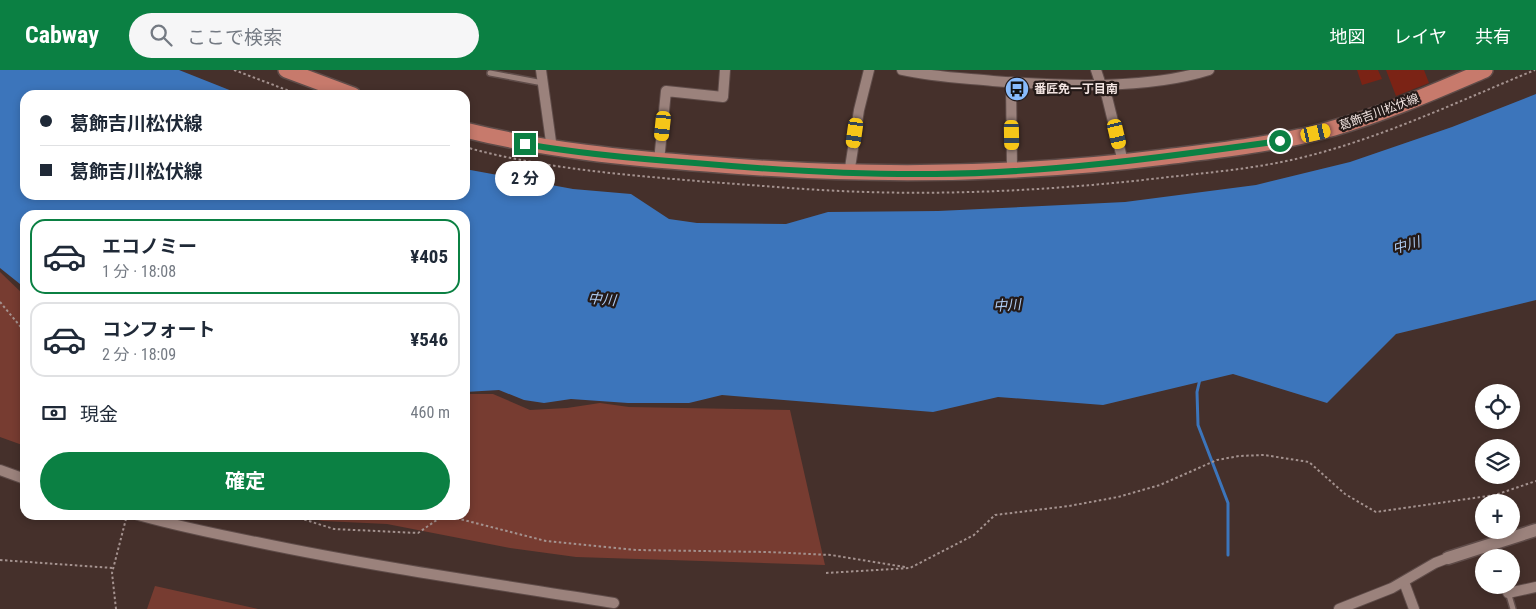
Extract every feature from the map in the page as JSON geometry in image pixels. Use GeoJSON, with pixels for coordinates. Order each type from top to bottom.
{"type":"FeatureCollection","features":[{"type":"Feature","properties":{"kind":"main road"},"geometry":{"type":"LineString","coordinates":[[286,70],[340,90]]}},
{"type":"Feature","properties":{"kind":"main road","name":"葛飾吉川松伏線"},"geometry":{"type":"LineString","coordinates":[[470,131],[552,149],[659,160],[849,174],[937,174],[1012,170],[1123,162],[1280,141],[1334,128],[1382,112],[1485,70]]}},
{"type":"Feature","properties":{"kind":"street"},"geometry":{"type":"LineString","coordinates":[[541,70],[552,149]]}},
{"type":"Feature","properties":{"kind":"street"},"geometry":{"type":"LineString","coordinates":[[659,160],[666,91],[723,97],[725,70]]}},
{"type":"Feature","properties":{"kind":"street"},"geometry":{"type":"LineString","coordinates":[[849,174],[859,110],[870,70]]}},
{"type":"Feature","properties":{"kind":"street"},"geometry":{"type":"LineString","coordinates":[[902,70],[938,78],[958,74],[991,75],[1011,82],[1103,85],[1164,80],[1209,70]]}},
{"type":"Feature","properties":{"kind":"street"},"geometry":{"type":"LineString","coordinates":[[1096,70],[1103,85],[1123,162]]}},
{"type":"Feature","properties":{"kind":"street"},"geometry":{"type":"LineString","coordinates":[[1011,82],[1012,170]]}},
{"type":"Feature","properties":{"kind":"street"},"geometry":{"type":"LineString","coordinates":[[0,470],[20,476]]}},
{"type":"Feature","properties":{"kind":"street"},"geometry":{"type":"LineString","coordinates":[[157,520],[204,532],[303,552],[480,583],[614,603]]}},
{"type":"Feature","properties":{"kind":"street"},"geometry":{"type":"LineString","coordinates":[[1339,609],[1404,582],[1435,563],[1536,530]]}},
{"type":"Feature","properties":{"kind":"street"},"geometry":{"type":"LineString","coordinates":[[1404,582],[1411,608]]}},
{"type":"Feature","properties":{"kind":"street"},"geometry":{"type":"LineString","coordinates":[[1520,588],[1536,587]]}},
{"type":"Feature","properties":{"kind":"lane"},"geometry":{"type":"LineString","coordinates":[[490,73],[543,83]]}},
{"type":"Feature","properties":{"kind":"lane"},"geometry":{"type":"LineString","coordinates":[[1493,544],[1494,549]]}},
{"type":"Feature","properties":{"kind":"lane"},"geometry":{"type":"LineString","coordinates":[[1508,594],[1513,609]]}},
{"type":"Feature","properties":{"kind":"path"},"geometry":{"type":"LineString","coordinates":[[234,70],[287,90]]}},
{"type":"Feature","properties":{"kind":"path"},"geometry":{"type":"LineString","coordinates":[[0,302],[20,326]]}},
{"type":"Feature","properties":{"kind":"path"},"geometry":{"type":"LineString","coordinates":[[826,573],[910,568],[974,535],[995,515],[1070,506],[1118,497],[1160,485],[1208,462],[1240,456],[1264,455],[1308,462],[1345,494],[1376,512],[1495,495],[1536,481]]}},
{"type":"Feature","properties":{"kind":"path"},"geometry":{"type":"LineString","coordinates":[[116,609],[112,573],[126,520]]}},
{"type":"Feature","properties":{"kind":"path"},"geometry":{"type":"LineString","coordinates":[[307,520],[334,528],[418,533],[437,520]]}},
{"type":"Feature","properties":{"kind":"path"},"geometry":{"type":"LineString","coordinates":[[464,520],[546,541],[636,550],[831,555],[910,568]]}},
{"type":"Feature","properties":{"kind":"path"},"geometry":{"type":"LineString","coordinates":[[0,560],[113,568]]}},
{"type":"Feature","properties":{"kind":"shaded area"},"geometry":{"type":"Polygon","coordinates":[[[0,272],[20,291],[20,444],[0,437],[0,272]]]}},
{"type":"Feature","properties":{"kind":"shaded area"},"geometry":{"type":"Polygon","coordinates":[[[470,394],[493,394],[530,410],[567,408],[600,403],[629,407],[790,410],[825,565],[576,557],[510,548],[387,524],[318,520],[470,520],[470,394]]]}},
{"type":"Feature","properties":{"kind":"shaded area"},"geometry":{"type":"Polygon","coordinates":[[[155,586],[258,609],[147,609],[155,586]]]}},
{"type":"Feature","properties":{"kind":"water","name":"中川"},"geometry":{"type":"Polygon","coordinates":[[[0,70],[179,70],[229,90],[20,90],[20,200],[470,200],[470,170],[573,189],[631,194],[669,219],[697,223],[786,224],[828,212],[938,211],[1125,202],[1256,185],[1350,162],[1452,127],[1536,94],[1536,300],[1396,334],[1327,403],[1233,374],[1103,405],[998,397],[933,412],[722,395],[689,403],[628,403],[571,399],[544,403],[524,400],[499,390],[470,392],[470,210],[20,210],[20,284],[0,268],[0,70]]]}},
{"type":"Feature","properties":{"kind":"building"},"geometry":{"type":"Polygon","coordinates":[[[1357,70],[1378,70],[1382,79],[1362,85],[1357,70]]]}},
{"type":"Feature","properties":{"kind":"building"},"geometry":{"type":"Polygon","coordinates":[[[1386,70],[1424,70],[1429,83],[1396,96],[1386,70]]]}},
{"type":"Feature","properties":{"kind":"waterway"},"geometry":{"type":"LineString","coordinates":[[1200,379],[1197,392],[1198,425],[1228,503],[1228,555]]}},
{"type":"Feature","properties":{"kind":"place","name":"番匠免一丁目南"},"geometry":{"type":"Point","coordinates":[1017,89]}},
{"type":"Feature","properties":{"kind":"route"},"geometry":{"type":"LineString","coordinates":[[525,144],[601,155],[746,168],[849,174],[937,174],[1123,162],[1280,141]]}}]}
